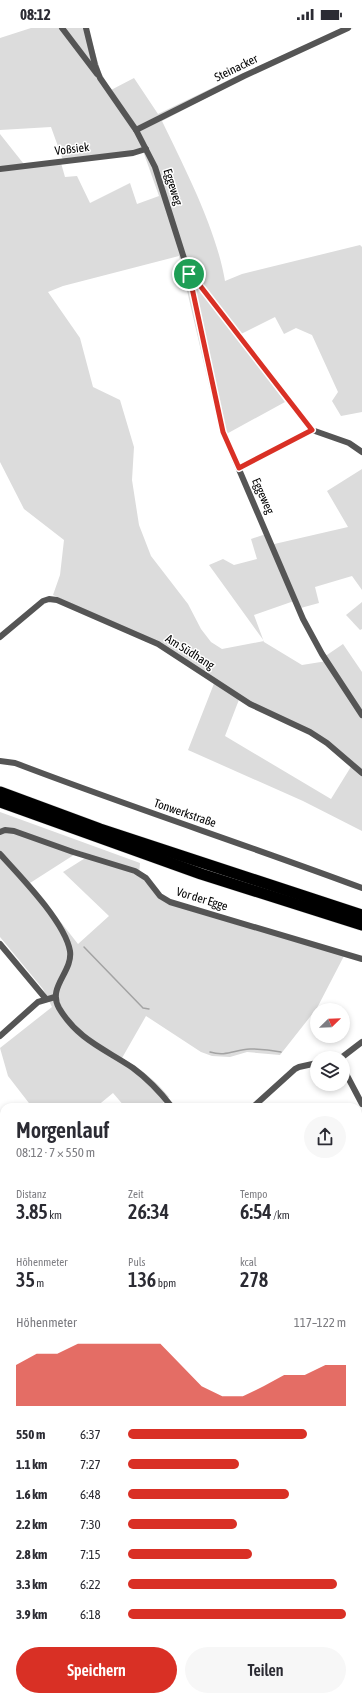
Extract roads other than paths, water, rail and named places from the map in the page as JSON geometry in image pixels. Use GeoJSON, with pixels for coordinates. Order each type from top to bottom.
{"type":"FeatureCollection","features":[{"type":"Feature","properties":{"kind":"highway"},"geometry":{"type":"LineString","coordinates":[[0,792],[107,831],[362,915]]}},
{"type":"Feature","properties":{"kind":"highway"},"geometry":{"type":"LineString","coordinates":[[0,802],[201,874],[362,925]]}},
{"type":"Feature","properties":{"kind":"street"},"geometry":{"type":"LineString","coordinates":[[62,28],[100,78]]}},
{"type":"Feature","properties":{"kind":"street","name":"Eggeweg"},"geometry":{"type":"LineString","coordinates":[[86,28],[95,65],[100,78],[136,130],[155,167],[189,274],[223,432],[303,619],[322,654],[362,715]]}},
{"type":"Feature","properties":{"kind":"street","name":"Steinacker"},"geometry":{"type":"LineString","coordinates":[[136,130],[244,76],[348,28]]}},
{"type":"Feature","properties":{"kind":"street","name":"Voßsiek"},"geometry":{"type":"LineString","coordinates":[[0,169],[133,153],[146,149]]}},
{"type":"Feature","properties":{"kind":"street"},"geometry":{"type":"LineString","coordinates":[[189,274],[198,283],[312,430],[349,443],[362,452]]}},
{"type":"Feature","properties":{"kind":"street"},"geometry":{"type":"LineString","coordinates":[[239,468],[312,430]]}},
{"type":"Feature","properties":{"kind":"street","name":"Am Südhang"},"geometry":{"type":"LineString","coordinates":[[0,637],[43,601],[49,599],[57,600],[158,644],[250,704],[310,732],[327,743],[362,773]]}},
{"type":"Feature","properties":{"kind":"street","name":"Tonwerkstraße"},"geometry":{"type":"LineString","coordinates":[[0,761],[15,762],[107,798],[264,851],[362,888]]}},
{"type":"Feature","properties":{"kind":"street","name":"Vor der Egge"},"geometry":{"type":"LineString","coordinates":[[0,832],[5,830],[14,831],[73,852],[135,871],[146,878],[160,896],[170,902],[362,959]]}},
{"type":"Feature","properties":{"kind":"street"},"geometry":{"type":"LineString","coordinates":[[0,854],[46,909],[61,929],[68,944],[70,952],[68,966],[57,986],[55,997],[58,1006],[73,1027],[96,1046],[138,1072],[159,1091],[169,1103]]}},
{"type":"Feature","properties":{"kind":"street"},"geometry":{"type":"LineString","coordinates":[[0,944],[46,999]]}},
{"type":"Feature","properties":{"kind":"street"},"geometry":{"type":"LineString","coordinates":[[0,1036],[38,1002],[55,997]]}},
{"type":"Feature","properties":{"kind":"street"},"geometry":{"type":"LineString","coordinates":[[350,1051],[362,1042]]}},
{"type":"Feature","properties":{"kind":"street"},"geometry":{"type":"LineString","coordinates":[[257,1103],[295,1069],[310,1065]]}},
{"type":"Feature","properties":{"kind":"street"},"geometry":{"type":"LineString","coordinates":[[350,1082],[361,1103]]}},
{"type":"Feature","properties":{"kind":"waterway"},"geometry":{"type":"LineString","coordinates":[[84,947],[143,1008],[149,1009]]}},
{"type":"Feature","properties":{"kind":"waterway"},"geometry":{"type":"LineString","coordinates":[[210,1052],[225,1054],[250,1049],[281,1052]]}}]}
